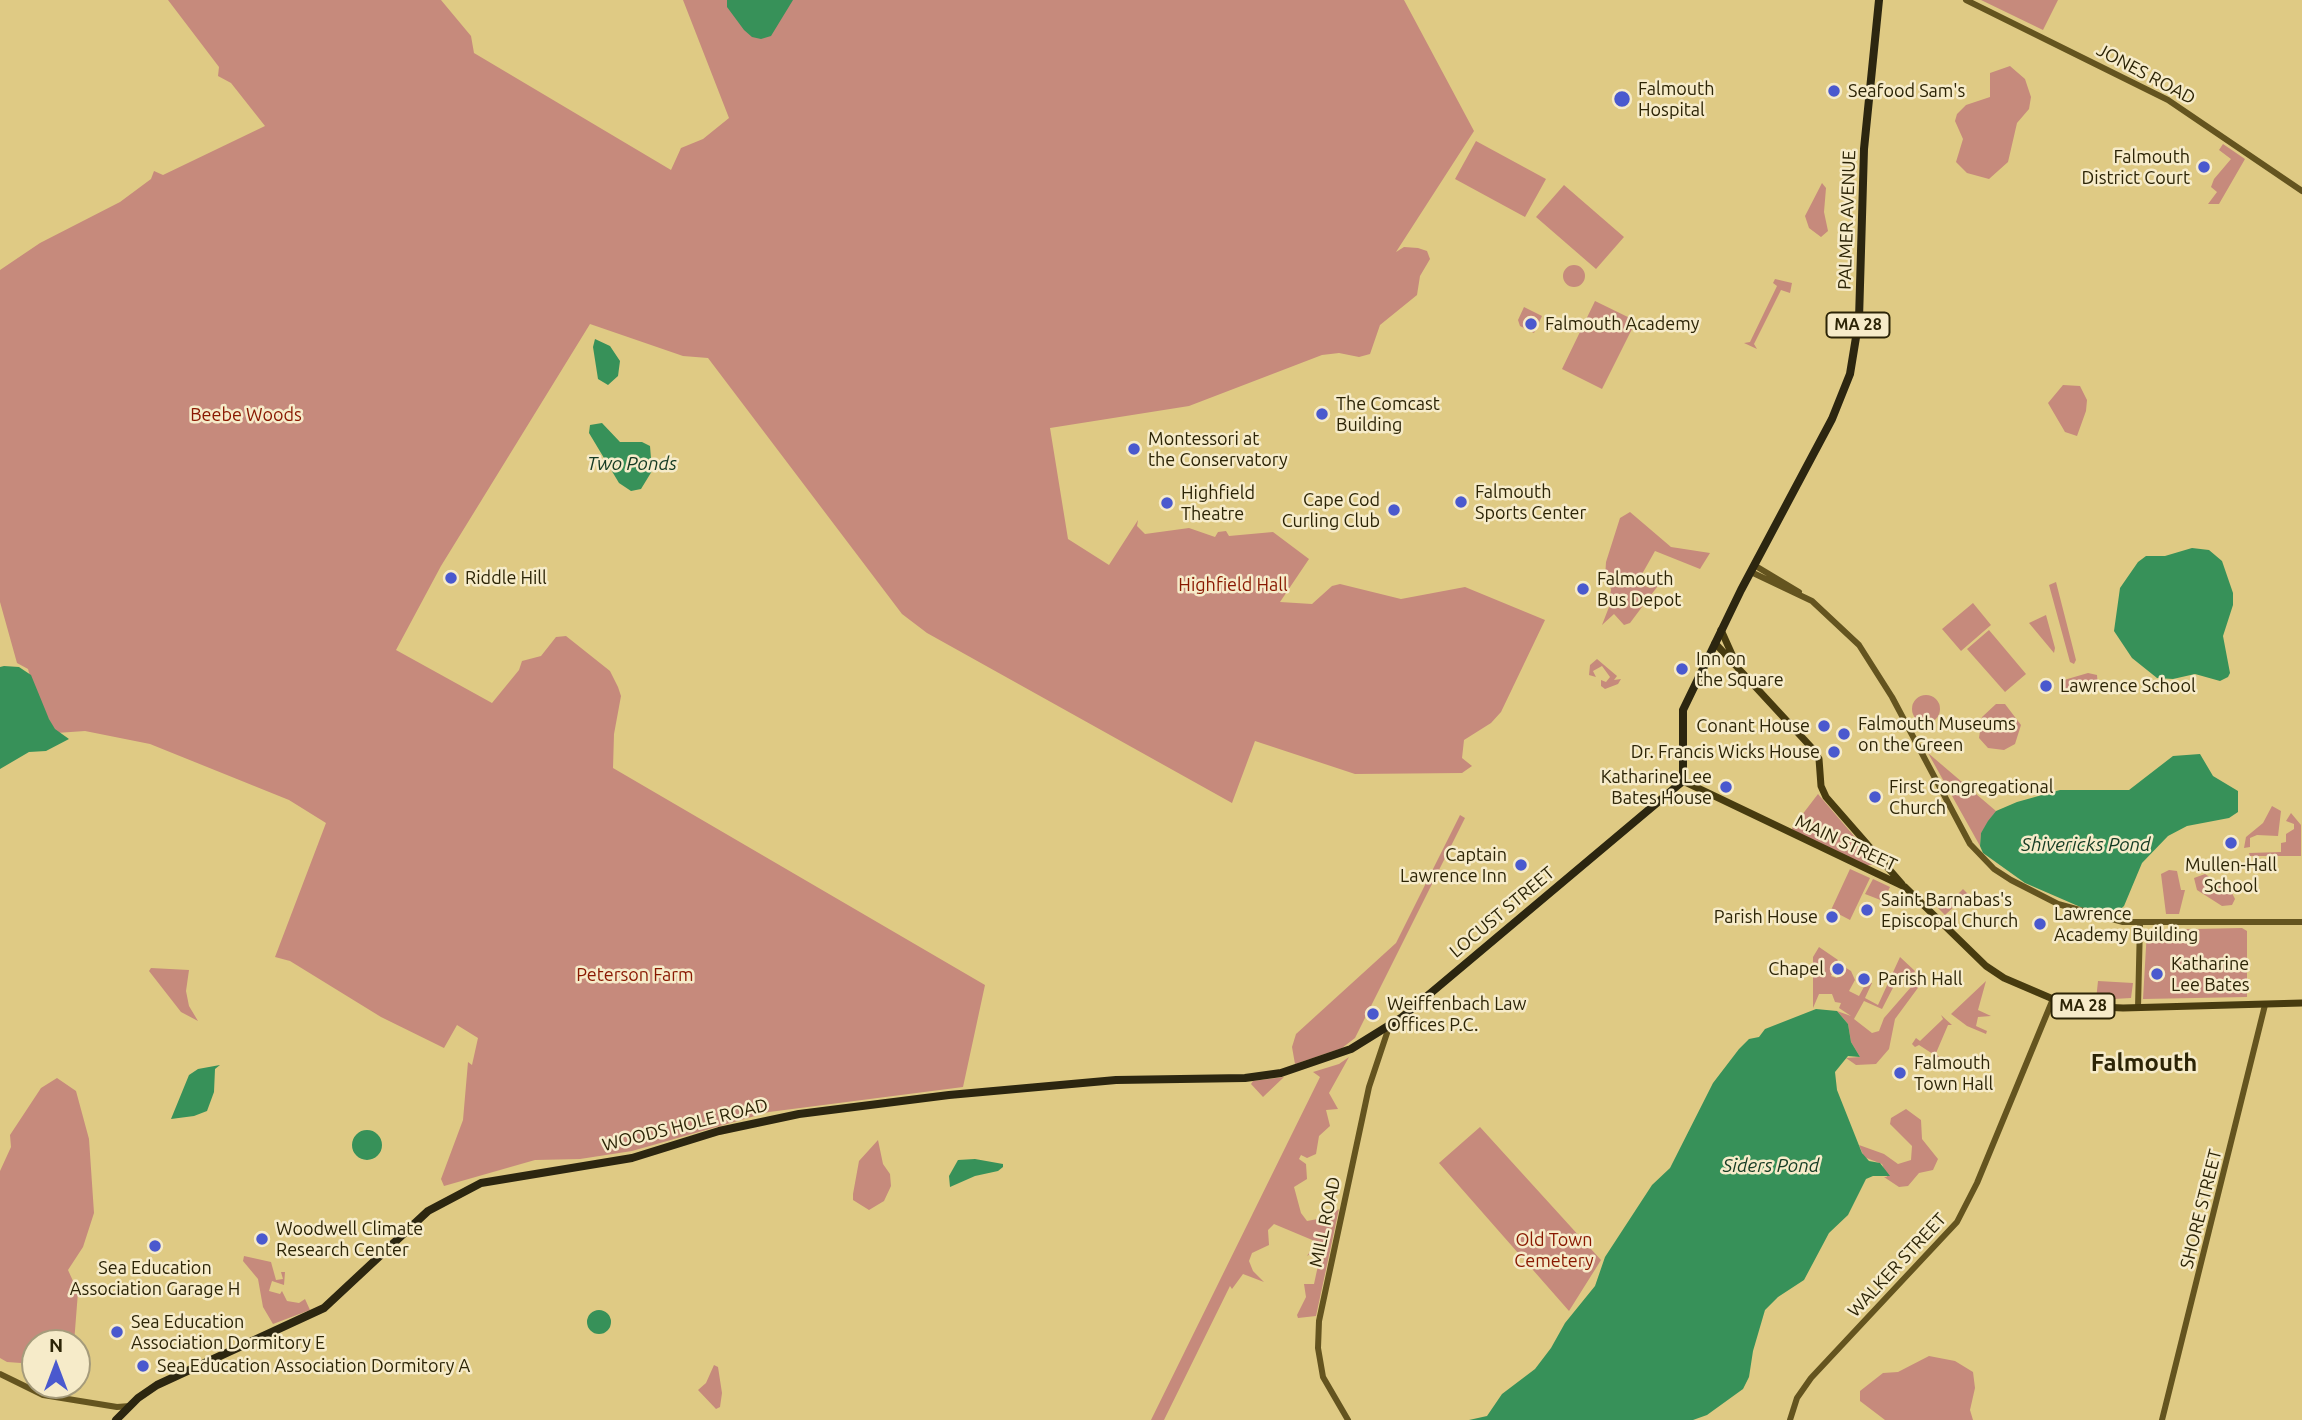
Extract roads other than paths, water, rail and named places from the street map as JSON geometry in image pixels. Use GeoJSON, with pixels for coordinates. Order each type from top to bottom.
{"type":"FeatureCollection","features":[{"type":"Feature","properties":{"kind":"highway","name":"PALMER AVENUE"},"geometry":{"type":"LineString","coordinates":[[1721,630],[1832,419],[1852,366],[1861,291],[1866,129],[1879,0]]}},
{"type":"Feature","properties":{"kind":"highway","name":"MA 28"},"geometry":{"type":"LineString","coordinates":[[1683,781],[1682,715],[1721,630]]}},
{"type":"Feature","properties":{"kind":"highway","name":"LOCUST STREET"},"geometry":{"type":"LineString","coordinates":[[1334,1056],[1389,1027],[1683,781]]}},
{"type":"Feature","properties":{"kind":"highway","name":"WOODS HOLE ROAD"},"geometry":{"type":"LineString","coordinates":[[116,1420],[157,1385],[324,1308],[428,1212],[464,1189],[488,1181],[632,1158],[738,1126],[799,1114],[948,1095],[1116,1080],[1252,1078],[1294,1071],[1334,1056]]}},
{"type":"Feature","properties":{"kind":"main road","name":"MA 28"},"geometry":{"type":"LineString","coordinates":[[1721,630],[1740,668]]}},
{"type":"Feature","properties":{"kind":"main road","name":"MA 28"},"geometry":{"type":"LineString","coordinates":[[1715,643],[1812,748],[1819,760],[1821,786],[1826,797],[1905,887]]}},
{"type":"Feature","properties":{"kind":"main road","name":"MAIN STREET"},"geometry":{"type":"LineString","coordinates":[[1683,781],[1905,887],[1986,966],[2004,978],[2053,999],[2081,1006],[2138,1008],[2302,1003]]}},
{"type":"Feature","properties":{"kind":"main road"},"geometry":{"type":"LineString","coordinates":[[1874,854],[1881,877]]}},
{"type":"Feature","properties":{"kind":"street","name":"JONES ROAD"},"geometry":{"type":"LineString","coordinates":[[1966,0],[2159,95],[2209,125],[2302,191]]}},
{"type":"Feature","properties":{"kind":"street"},"geometry":{"type":"LineString","coordinates":[[1753,568],[1812,601],[1849,635],[1878,671],[1967,839],[1997,872],[2058,904],[2111,919],[2140,923],[2302,922]]}},
{"type":"Feature","properties":{"kind":"street"},"geometry":{"type":"LineString","coordinates":[[2138,1008],[2140,923]]}},
{"type":"Feature","properties":{"kind":"street","name":"WALKER STREET"},"geometry":{"type":"LineString","coordinates":[[1790,1420],[1805,1385],[1936,1247],[1961,1215],[2053,999]]}},
{"type":"Feature","properties":{"kind":"street","name":"SHORE STREET"},"geometry":{"type":"LineString","coordinates":[[2162,1420],[2265,1005]]}},
{"type":"Feature","properties":{"kind":"street","name":"MILL ROAD"},"geometry":{"type":"LineString","coordinates":[[1348,1420],[1331,1394],[1321,1369],[1319,1314],[1369,1087],[1389,1027]]}},
{"type":"Feature","properties":{"kind":"street"},"geometry":{"type":"LineString","coordinates":[[0,1374],[43,1395],[117,1407],[130,1406]]}},
{"type":"Feature","properties":{"kind":"water"},"geometry":{"type":"Polygon","coordinates":[[[727,0],[793,0],[771,36],[761,39],[752,37],[744,30],[727,7],[727,0]]]}},
{"type":"Feature","properties":{"kind":"water"},"geometry":{"type":"Polygon","coordinates":[[[595,339],[610,346],[620,361],[618,376],[608,385],[598,379],[593,347],[595,339]]]}},
{"type":"Feature","properties":{"kind":"water","name":"Two Ponds"},"geometry":{"type":"Polygon","coordinates":[[[602,423],[620,442],[642,442],[650,446],[652,471],[641,489],[631,491],[619,483],[589,433],[590,425],[602,423]]]}},
{"type":"Feature","properties":{"kind":"water"},"geometry":{"type":"Polygon","coordinates":[[[2192,548],[2209,550],[2222,561],[2233,593],[2233,605],[2223,636],[2230,673],[2220,681],[2195,674],[2173,679],[2157,678],[2132,658],[2114,631],[2120,588],[2138,562],[2146,556],[2165,556],[2192,548]]]}},
{"type":"Feature","properties":{"kind":"water"},"geometry":{"type":"Polygon","coordinates":[[[0,667],[19,667],[31,675],[49,719],[55,729],[69,739],[46,751],[29,752],[0,769],[0,667]]]}},
{"type":"Feature","properties":{"kind":"water","name":"Shivericks Pond"},"geometry":{"type":"Polygon","coordinates":[[[2200,754],[2213,776],[2238,791],[2238,812],[2229,818],[2187,826],[2168,836],[2142,863],[2124,906],[2115,914],[2085,909],[2025,883],[1983,853],[1980,846],[1981,833],[1996,811],[2060,790],[2129,790],[2173,756],[2200,754]]]}},
{"type":"Feature","properties":{"kind":"water","name":"Siders Pond"},"geometry":{"type":"Polygon","coordinates":[[[1816,1009],[1837,1011],[1848,1024],[1851,1042],[1860,1057],[1848,1056],[1835,1072],[1837,1090],[1862,1153],[1869,1161],[1880,1163],[1890,1176],[1873,1176],[1866,1179],[1848,1215],[1829,1233],[1804,1280],[1778,1297],[1765,1310],[1753,1351],[1749,1377],[1743,1389],[1707,1415],[1693,1420],[1469,1420],[1487,1416],[1502,1394],[1535,1369],[1551,1348],[1565,1323],[1595,1286],[1605,1257],[1652,1185],[1670,1168],[1713,1083],[1739,1049],[1749,1039],[1759,1037],[1765,1029],[1816,1009]]]}},
{"type":"Feature","properties":{"kind":"water"},"geometry":{"type":"Polygon","coordinates":[[[220,1065],[215,1069],[214,1092],[207,1111],[171,1119],[189,1075],[198,1069],[220,1065]]]}},
{"type":"Feature","properties":{"kind":"water"},"geometry":{"type":"Polygon","coordinates":[[[367,1130],[378,1134],[382,1145],[378,1156],[367,1160],[356,1156],[352,1145],[356,1134],[367,1130]]]}},
{"type":"Feature","properties":{"kind":"water"},"geometry":{"type":"Polygon","coordinates":[[[975,1159],[1003,1164],[1003,1167],[950,1187],[949,1176],[958,1160],[975,1159]]]}},
{"type":"Feature","properties":{"kind":"water"},"geometry":{"type":"Polygon","coordinates":[[[599,1310],[608,1313],[611,1322],[608,1331],[599,1334],[590,1331],[587,1322],[590,1313],[599,1310]]]}},
{"type":"Feature","properties":{"kind":"place","name":"Seafood Sam's"},"geometry":{"type":"Point","coordinates":[1834,91]}},
{"type":"Feature","properties":{"kind":"place","name":"Falmouth Hospital"},"geometry":{"type":"Point","coordinates":[1622,99]}},
{"type":"Feature","properties":{"kind":"place","name":"Falmouth District Court"},"geometry":{"type":"Point","coordinates":[2204,167]}},
{"type":"Feature","properties":{"kind":"place","name":"Falmouth Academy"},"geometry":{"type":"Point","coordinates":[1531,324]}},
{"type":"Feature","properties":{"kind":"place","name":"The Comcast Building"},"geometry":{"type":"Point","coordinates":[1322,414]}},
{"type":"Feature","properties":{"kind":"place","name":"Montessori at the Conservatory"},"geometry":{"type":"Point","coordinates":[1134,449]}},
{"type":"Feature","properties":{"kind":"place","name":"Falmouth Sports Center"},"geometry":{"type":"Point","coordinates":[1461,502]}},
{"type":"Feature","properties":{"kind":"place","name":"Highfield Theatre"},"geometry":{"type":"Point","coordinates":[1167,503]}},
{"type":"Feature","properties":{"kind":"place","name":"Cape Cod Curling Club"},"geometry":{"type":"Point","coordinates":[1394,510]}},
{"type":"Feature","properties":{"kind":"place","name":"Riddle Hill"},"geometry":{"type":"Point","coordinates":[451,578]}},
{"type":"Feature","properties":{"kind":"place","name":"Falmouth Bus Depot"},"geometry":{"type":"Point","coordinates":[1583,589]}},
{"type":"Feature","properties":{"kind":"place","name":"Inn on the Square"},"geometry":{"type":"Point","coordinates":[1682,669]}},
{"type":"Feature","properties":{"kind":"place","name":"Lawrence School"},"geometry":{"type":"Point","coordinates":[2046,686]}},
{"type":"Feature","properties":{"kind":"place","name":"Conant House"},"geometry":{"type":"Point","coordinates":[1824,726]}},
{"type":"Feature","properties":{"kind":"place","name":"Falmouth Museums on the Green"},"geometry":{"type":"Point","coordinates":[1844,734]}},
{"type":"Feature","properties":{"kind":"place","name":"Dr. Francis Wicks House"},"geometry":{"type":"Point","coordinates":[1834,752]}},
{"type":"Feature","properties":{"kind":"place","name":"Katharine Lee Bates House"},"geometry":{"type":"Point","coordinates":[1726,787]}},
{"type":"Feature","properties":{"kind":"place","name":"First Congregational Church"},"geometry":{"type":"Point","coordinates":[1875,797]}},
{"type":"Feature","properties":{"kind":"place","name":"Mullen-Hall School"},"geometry":{"type":"Point","coordinates":[2231,843]}},
{"type":"Feature","properties":{"kind":"place","name":"Captain Lawrence Inn"},"geometry":{"type":"Point","coordinates":[1521,865]}},
{"type":"Feature","properties":{"kind":"place","name":"Saint Barnabas's Episcopal Church"},"geometry":{"type":"Point","coordinates":[1867,910]}},
{"type":"Feature","properties":{"kind":"place","name":"Parish House"},"geometry":{"type":"Point","coordinates":[1832,917]}},
{"type":"Feature","properties":{"kind":"place","name":"Lawrence Academy Building"},"geometry":{"type":"Point","coordinates":[2040,924]}},
{"type":"Feature","properties":{"kind":"place","name":"Chapel"},"geometry":{"type":"Point","coordinates":[1838,969]}},
{"type":"Feature","properties":{"kind":"place","name":"Katharine Lee Bates"},"geometry":{"type":"Point","coordinates":[2157,974]}},
{"type":"Feature","properties":{"kind":"place","name":"Parish Hall"},"geometry":{"type":"Point","coordinates":[1864,979]}},
{"type":"Feature","properties":{"kind":"place","name":"Weiffenbach Law Offices P.C."},"geometry":{"type":"Point","coordinates":[1373,1014]}},
{"type":"Feature","properties":{"kind":"place","name":"Falmouth Town Hall"},"geometry":{"type":"Point","coordinates":[1900,1073]}},
{"type":"Feature","properties":{"kind":"place","name":"Woodwell Climate Research Center"},"geometry":{"type":"Point","coordinates":[262,1239]}},
{"type":"Feature","properties":{"kind":"place","name":"Sea Education Association Garage H"},"geometry":{"type":"Point","coordinates":[155,1246]}},
{"type":"Feature","properties":{"kind":"place","name":"Sea Education Association Dormitory E"},"geometry":{"type":"Point","coordinates":[117,1332]}},
{"type":"Feature","properties":{"kind":"place","name":"Sea Education Association Dormitory A"},"geometry":{"type":"Point","coordinates":[143,1366]}},
{"type":"Feature","properties":{"kind":"district","name":"Falmouth"},"geometry":{"type":"Point","coordinates":[2144,1063]}},
{"type":"Feature","properties":{"kind":"park label","name":"Beebe Woods"},"geometry":{"type":"Point","coordinates":[246,415]}},
{"type":"Feature","properties":{"kind":"park label","name":"Highfield Hall"},"geometry":{"type":"Point","coordinates":[1233,585]}},
{"type":"Feature","properties":{"kind":"park label","name":"Peterson Farm"},"geometry":{"type":"Point","coordinates":[635,975]}},
{"type":"Feature","properties":{"kind":"park label","name":"Old Town Cemetery"},"geometry":{"type":"Point","coordinates":[1554,1250]}}]}
